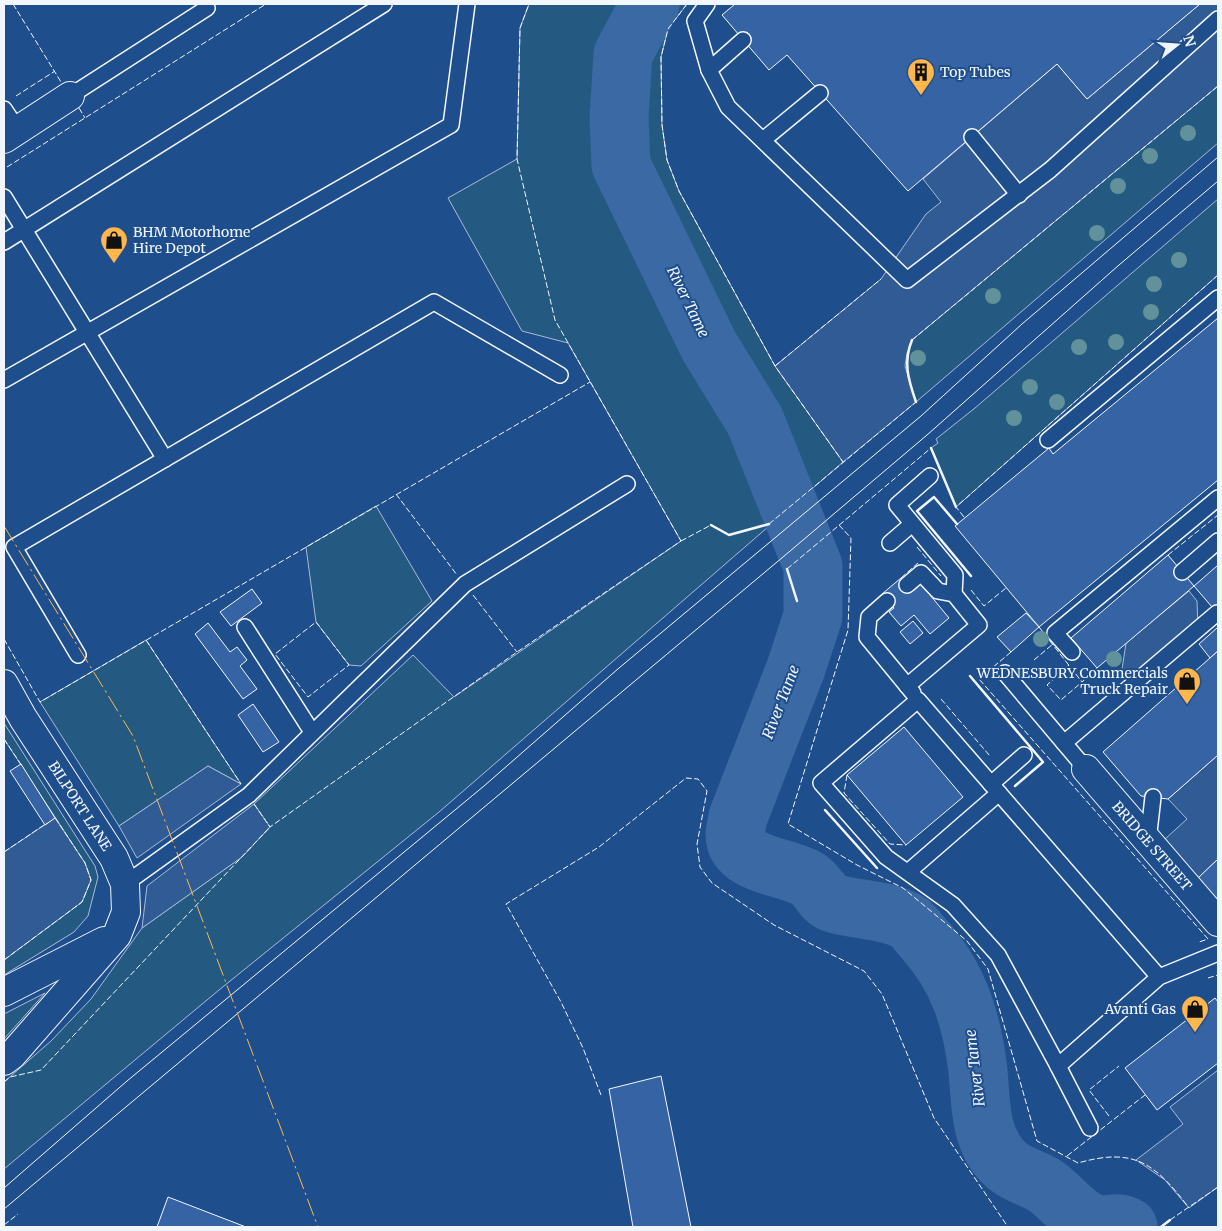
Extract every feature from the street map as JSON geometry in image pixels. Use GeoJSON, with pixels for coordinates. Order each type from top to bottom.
{"type":"FeatureCollection","features":[{"type":"Feature","properties":{"kind":"street"},"geometry":{"type":"LineString","coordinates":[[9,126],[70,96]]}},
{"type":"Feature","properties":{"kind":"street","name":"BILPORT LANE"},"geometry":{"type":"LineString","coordinates":[[4,684],[23,718],[114,858],[125,884],[126,912],[116,935],[12,1055],[4,1061]]}},
{"type":"Feature","properties":{"kind":"street","name":"BRIDGE STREET"},"geometry":{"type":"LineString","coordinates":[[1086,769],[1218,922]]}},
{"type":"Feature","properties":{"kind":"street"},"geometry":{"type":"LineString","coordinates":[[4,992],[116,935]]}},
{"type":"Feature","properties":{"kind":"lane"},"geometry":{"type":"LineString","coordinates":[[70,96],[207,8],[206,4]]}},
{"type":"Feature","properties":{"kind":"lane"},"geometry":{"type":"LineString","coordinates":[[4,242],[384,4]]}},
{"type":"Feature","properties":{"kind":"lane"},"geometry":{"type":"LineString","coordinates":[[4,380],[451,125],[468,4]]}},
{"type":"Feature","properties":{"kind":"lane"},"geometry":{"type":"LineString","coordinates":[[707,4],[695,21],[709,70],[728,107],[907,280],[1019,195],[1218,19]]}},
{"type":"Feature","properties":{"kind":"lane"},"geometry":{"type":"LineString","coordinates":[[709,70],[743,40]]}},
{"type":"Feature","properties":{"kind":"lane"},"geometry":{"type":"LineString","coordinates":[[763,140],[820,93]]}},
{"type":"Feature","properties":{"kind":"lane"},"geometry":{"type":"LineString","coordinates":[[972,137],[1019,195]]}},
{"type":"Feature","properties":{"kind":"lane"},"geometry":{"type":"LineString","coordinates":[[4,197],[165,459]]}},
{"type":"Feature","properties":{"kind":"lane"},"geometry":{"type":"LineString","coordinates":[[1048,440],[1218,298]]}},
{"type":"Feature","properties":{"kind":"lane"},"geometry":{"type":"LineString","coordinates":[[78,655],[14,546],[434,302],[560,375]]}},
{"type":"Feature","properties":{"kind":"lane"},"geometry":{"type":"LineString","coordinates":[[930,476],[897,505],[955,575],[954,594]]}},
{"type":"Feature","properties":{"kind":"lane"},"geometry":{"type":"LineString","coordinates":[[125,884],[248,795],[465,584],[627,484]]}},
{"type":"Feature","properties":{"kind":"lane"},"geometry":{"type":"LineString","coordinates":[[1072,652],[1055,633],[1189,513],[1218,498]]}},
{"type":"Feature","properties":{"kind":"lane"},"geometry":{"type":"LineString","coordinates":[[890,543],[912,524]]}},
{"type":"Feature","properties":{"kind":"lane"},"geometry":{"type":"LineString","coordinates":[[1182,572],[1218,541]]}},
{"type":"Feature","properties":{"kind":"lane"},"geometry":{"type":"LineString","coordinates":[[907,585],[921,573],[938,591],[954,594],[979,625],[907,686]]}},
{"type":"Feature","properties":{"kind":"lane"},"geometry":{"type":"LineString","coordinates":[[887,601],[869,617],[867,637],[918,700],[1159,977]]}},
{"type":"Feature","properties":{"kind":"lane"},"geometry":{"type":"LineString","coordinates":[[1064,743],[1217,613]]}},
{"type":"Feature","properties":{"kind":"lane"},"geometry":{"type":"LineString","coordinates":[[245,627],[312,732]]}},
{"type":"Feature","properties":{"kind":"lane"},"geometry":{"type":"LineString","coordinates":[[1005,673],[1086,769]]}},
{"type":"Feature","properties":{"kind":"lane"},"geometry":{"type":"LineString","coordinates":[[918,700],[821,783],[886,857],[953,904],[998,955],[1090,1128]]}},
{"type":"Feature","properties":{"kind":"lane"},"geometry":{"type":"LineString","coordinates":[[908,872],[995,788],[1024,755]]}},
{"type":"Feature","properties":{"kind":"lane"},"geometry":{"type":"LineString","coordinates":[[1148,841],[1153,797]]}},
{"type":"Feature","properties":{"kind":"lane"},"geometry":{"type":"LineString","coordinates":[[1058,1066],[1159,977],[1218,953]]}},
{"type":"Feature","properties":{"kind":"shaded area"},"geometry":{"type":"Polygon","coordinates":[[[529,4],[687,4],[668,29],[661,57],[662,125],[667,160],[679,191],[775,366],[843,462],[439,812],[219,990],[4,1169],[4,1082],[51,1041],[91,999],[142,928],[242,857],[270,827],[254,804],[413,655],[454,697],[681,541],[568,343],[522,331],[448,198],[517,159],[520,28],[529,4]]]}},
{"type":"Feature","properties":{"kind":"shaded area"},"geometry":{"type":"Polygon","coordinates":[[[1200,4],[1218,4],[1218,86],[912,340],[905,366],[916,402],[843,462],[775,366],[881,279],[926,214],[941,202],[923,179],[1057,64],[1087,99],[1200,4]]]}},
{"type":"Feature","properties":{"kind":"shaded area"},"geometry":{"type":"Polygon","coordinates":[[[1218,86],[1218,143],[916,402],[907,363],[912,340],[1218,86]]]}},
{"type":"Feature","properties":{"kind":"shaded area"},"geometry":{"type":"Polygon","coordinates":[[[1218,199],[1218,275],[956,507],[931,448],[938,443],[936,439],[975,408],[1218,199]]]}},
{"type":"Feature","properties":{"kind":"shaded area"},"geometry":{"type":"Polygon","coordinates":[[[376,506],[432,601],[361,666],[349,665],[316,622],[306,547],[376,506]]]}},
{"type":"Feature","properties":{"kind":"shaded area"},"geometry":{"type":"Polygon","coordinates":[[[1189,591],[1197,601],[1198,629],[1131,687],[1121,676],[1126,643],[1189,591]]]}},
{"type":"Feature","properties":{"kind":"shaded area"},"geometry":{"type":"Polygon","coordinates":[[[146,640],[241,784],[208,766],[119,826],[40,702],[146,640]]]}},
{"type":"Feature","properties":{"kind":"shaded area"},"geometry":{"type":"Polygon","coordinates":[[[4,723],[95,866],[98,877],[88,916],[74,932],[4,975],[4,960],[82,902],[91,880],[85,863],[4,739],[4,723]]]}},
{"type":"Feature","properties":{"kind":"shaded area"},"geometry":{"type":"Polygon","coordinates":[[[1218,755],[1218,859],[1198,878],[1164,840],[1187,819],[1168,799],[1218,755]]]}},
{"type":"Feature","properties":{"kind":"shaded area"},"geometry":{"type":"Polygon","coordinates":[[[208,766],[241,784],[137,858],[119,826],[208,766]]]}},
{"type":"Feature","properties":{"kind":"shaded area"},"geometry":{"type":"Polygon","coordinates":[[[254,804],[270,827],[242,857],[142,928],[147,886],[254,804]]]}},
{"type":"Feature","properties":{"kind":"shaded area"},"geometry":{"type":"Polygon","coordinates":[[[55,818],[85,863],[91,880],[82,902],[4,960],[4,852],[55,818]]]}},
{"type":"Feature","properties":{"kind":"shaded area"},"geometry":{"type":"Polygon","coordinates":[[[45,993],[4,1039],[4,1014],[45,993]]]}},
{"type":"Feature","properties":{"kind":"shaded area"},"geometry":{"type":"Polygon","coordinates":[[[1218,1070],[1218,1187],[1189,1208],[1165,1180],[1136,1160],[1183,1124],[1170,1107],[1218,1070]]]}},
{"type":"Feature","properties":{"kind":"building","name":"Top Tubes"},"geometry":{"type":"Polygon","coordinates":[[[735,4],[1200,4],[1087,99],[1057,64],[908,191],[787,55],[769,70],[722,15],[735,4]]]}},
{"type":"Feature","properties":{"kind":"building"},"geometry":{"type":"Polygon","coordinates":[[[1218,318],[1218,480],[1039,627],[955,526],[1049,448],[1053,454],[1218,318]]]}},
{"type":"Feature","properties":{"kind":"building"},"geometry":{"type":"Polygon","coordinates":[[[1168,555],[1194,586],[1097,668],[1071,638],[1168,555]]]}},
{"type":"Feature","properties":{"kind":"building"},"geometry":{"type":"Polygon","coordinates":[[[1218,565],[1218,614],[1194,586],[1218,565]]]}},
{"type":"Feature","properties":{"kind":"building"},"geometry":{"type":"Polygon","coordinates":[[[901,578],[913,591],[921,584],[949,618],[930,634],[914,615],[901,626],[889,612],[894,608],[882,594],[901,578]]]}},
{"type":"Feature","properties":{"kind":"building"},"geometry":{"type":"Polygon","coordinates":[[[252,589],[262,603],[231,626],[220,612],[252,589]]]}},
{"type":"Feature","properties":{"kind":"building"},"geometry":{"type":"Polygon","coordinates":[[[1026,613],[1039,627],[1011,652],[997,637],[1026,613]]]}},
{"type":"Feature","properties":{"kind":"building"},"geometry":{"type":"Polygon","coordinates":[[[913,621],[923,633],[910,644],[900,632],[913,621]]]}},
{"type":"Feature","properties":{"kind":"building"},"geometry":{"type":"Polygon","coordinates":[[[208,623],[230,652],[237,647],[247,660],[240,666],[257,689],[243,699],[195,634],[208,623]]]}},
{"type":"Feature","properties":{"kind":"building"},"geometry":{"type":"Polygon","coordinates":[[[1218,627],[1218,651],[1210,658],[1199,644],[1218,627]]]}},
{"type":"Feature","properties":{"kind":"building","name":"WEDNESBURY Commercials Truck Repair"},"geometry":{"type":"Polygon","coordinates":[[[1218,651],[1218,755],[1168,799],[1141,796],[1103,752],[1218,651]]]}},
{"type":"Feature","properties":{"kind":"building"},"geometry":{"type":"Polygon","coordinates":[[[253,704],[279,742],[263,752],[238,715],[253,704]]]}},
{"type":"Feature","properties":{"kind":"building"},"geometry":{"type":"Polygon","coordinates":[[[904,727],[963,797],[906,845],[847,775],[904,727]]]}},
{"type":"Feature","properties":{"kind":"building"},"geometry":{"type":"Polygon","coordinates":[[[21,764],[55,818],[45,825],[10,771],[21,764]]]}},
{"type":"Feature","properties":{"kind":"building"},"geometry":{"type":"Polygon","coordinates":[[[1218,859],[1218,901],[1198,878],[1218,859]]]}},
{"type":"Feature","properties":{"kind":"building","name":"Avanti Gas"},"geometry":{"type":"Polygon","coordinates":[[[1215,998],[1218,1002],[1218,1063],[1157,1110],[1125,1068],[1215,998]]]}},
{"type":"Feature","properties":{"kind":"building"},"geometry":{"type":"Polygon","coordinates":[[[661,1076],[691,1227],[633,1227],[609,1089],[661,1076]]]}},
{"type":"Feature","properties":{"kind":"building"},"geometry":{"type":"Polygon","coordinates":[[[168,1197],[246,1227],[157,1227],[168,1197]]]}},
{"type":"Feature","properties":{"kind":"waterway","name":"River Tame"},"geometry":{"type":"LineString","coordinates":[[650,4],[623,54],[619,117],[621,165],[709,346],[755,421],[813,566],[813,616],[796,668],[738,817],[735,835],[738,845],[744,853],[753,859],[808,879],[833,903],[893,915],[910,923],[937,954],[947,969],[968,1017],[978,1071],[983,1120],[990,1143],[996,1153],[1008,1167],[1044,1185],[1088,1221],[1099,1225],[1120,1224],[1128,1227]]}},
{"type":"Feature","properties":{"kind":"tram line"},"geometry":{"type":"LineString","coordinates":[[4,1188],[127,1081],[484,786],[619,668],[921,416],[1022,324],[1218,157]]}},
{"type":"Feature","properties":{"kind":"tram line"},"geometry":{"type":"LineString","coordinates":[[4,1209],[783,557],[927,435],[1119,265],[1218,181]]}},
{"type":"Feature","properties":{"kind":"fence"},"geometry":{"type":"LineString","coordinates":[[13,4],[61,82]]}},
{"type":"Feature","properties":{"kind":"fence"},"geometry":{"type":"LineString","coordinates":[[7,167],[266,4]]}},
{"type":"Feature","properties":{"kind":"fence"},"geometry":{"type":"LineString","coordinates":[[254,804],[270,827],[517,652],[681,541],[555,320],[517,159],[520,28],[529,4]]}},
{"type":"Feature","properties":{"kind":"fence"},"geometry":{"type":"LineString","coordinates":[[687,4],[668,29],[661,57],[662,125],[667,160],[679,191],[775,366],[843,462]]}},
{"type":"Feature","properties":{"kind":"fence"},"geometry":{"type":"LineString","coordinates":[[16,96],[55,71]]}},
{"type":"Feature","properties":{"kind":"fence"},"geometry":{"type":"LineString","coordinates":[[912,340],[1218,86]]}},
{"type":"Feature","properties":{"kind":"fence"},"geometry":{"type":"LineString","coordinates":[[79,108],[85,118]]}},
{"type":"Feature","properties":{"kind":"fence"},"geometry":{"type":"LineString","coordinates":[[964,517],[956,507],[1218,275]]}},
{"type":"Feature","properties":{"kind":"fence"},"geometry":{"type":"LineString","coordinates":[[775,366],[881,279]]}},
{"type":"Feature","properties":{"kind":"fence"},"geometry":{"type":"LineString","coordinates":[[4,639],[40,702],[590,382]]}},
{"type":"Feature","properties":{"kind":"fence"},"geometry":{"type":"LineString","coordinates":[[769,524],[916,402]]}},
{"type":"Feature","properties":{"kind":"fence"},"geometry":{"type":"LineString","coordinates":[[787,569],[931,448]]}},
{"type":"Feature","properties":{"kind":"fence"},"geometry":{"type":"LineString","coordinates":[[396,494],[457,575]]}},
{"type":"Feature","properties":{"kind":"fence"},"geometry":{"type":"LineString","coordinates":[[1168,555],[1218,515]]}},
{"type":"Feature","properties":{"kind":"fence"},"geometry":{"type":"LineString","coordinates":[[681,541],[711,525]]}},
{"type":"Feature","properties":{"kind":"fence"},"geometry":{"type":"LineString","coordinates":[[839,525],[851,538],[848,630],[788,824],[857,865],[903,888],[967,941],[988,969],[1037,1141],[1078,1163],[1097,1158],[1114,1157],[1129,1158],[1142,1163],[1154,1170],[1165,1180],[1189,1208]]}},
{"type":"Feature","properties":{"kind":"fence"},"geometry":{"type":"LineString","coordinates":[[917,547],[941,576]]}},
{"type":"Feature","properties":{"kind":"fence"},"geometry":{"type":"LineString","coordinates":[[901,578],[918,563]]}},
{"type":"Feature","properties":{"kind":"fence"},"geometry":{"type":"LineString","coordinates":[[971,590],[984,606],[1006,588]]}},
{"type":"Feature","properties":{"kind":"fence"},"geometry":{"type":"LineString","coordinates":[[473,595],[517,652]]}},
{"type":"Feature","properties":{"kind":"fence"},"geometry":{"type":"LineString","coordinates":[[316,622],[349,665],[308,697],[275,654],[316,622]]}},
{"type":"Feature","properties":{"kind":"fence"},"geometry":{"type":"LineString","coordinates":[[1039,627],[1082,682],[1097,668]]}},
{"type":"Feature","properties":{"kind":"fence"},"geometry":{"type":"LineString","coordinates":[[146,640],[241,784]]}},
{"type":"Feature","properties":{"kind":"fence"},"geometry":{"type":"LineString","coordinates":[[1034,660],[1053,644]]}},
{"type":"Feature","properties":{"kind":"fence"},"geometry":{"type":"LineString","coordinates":[[1011,652],[979,679],[1208,939],[1199,942]]}},
{"type":"Feature","properties":{"kind":"fence"},"geometry":{"type":"LineString","coordinates":[[1069,665],[1047,685],[1061,700],[1082,682]]}},
{"type":"Feature","properties":{"kind":"fence"},"geometry":{"type":"LineString","coordinates":[[941,699],[990,756]]}},
{"type":"Feature","properties":{"kind":"fence"},"geometry":{"type":"LineString","coordinates":[[4,739],[22,766]]}},
{"type":"Feature","properties":{"kind":"fence"},"geometry":{"type":"LineString","coordinates":[[847,775],[844,793],[890,844],[906,845]]}},
{"type":"Feature","properties":{"kind":"fence"},"geometry":{"type":"LineString","coordinates":[[601,1095],[583,1048],[561,1002],[506,904],[599,847],[686,778],[698,779],[707,791],[697,844],[700,867],[712,883],[774,925],[864,971],[882,994],[934,1118],[1008,1227]]}},
{"type":"Feature","properties":{"kind":"fence"},"geometry":{"type":"LineString","coordinates":[[4,960],[82,902],[91,880],[85,863],[54,816]]}},
{"type":"Feature","properties":{"kind":"fence"},"geometry":{"type":"LineString","coordinates":[[4,852],[47,823]]}},
{"type":"Feature","properties":{"kind":"fence"},"geometry":{"type":"LineString","coordinates":[[4,1082],[10,1077],[41,1070],[270,827]]}},
{"type":"Feature","properties":{"kind":"fence"},"geometry":{"type":"LineString","coordinates":[[1208,978],[1218,975]]}},
{"type":"Feature","properties":{"kind":"fence"},"geometry":{"type":"LineString","coordinates":[[1109,1116],[1089,1090],[1119,1066]]}},
{"type":"Feature","properties":{"kind":"fence"},"geometry":{"type":"LineString","coordinates":[[1067,1156],[1145,1095]]}},
{"type":"Feature","properties":{"kind":"fence"},"geometry":{"type":"LineString","coordinates":[[1170,1220],[1218,1187]]}},
{"type":"Feature","properties":{"kind":"fence"},"geometry":{"type":"LineString","coordinates":[[4,1225],[18,1214]]}},
{"type":"Feature","properties":{"kind":"wall"},"geometry":{"type":"LineString","coordinates":[[912,340],[907,363],[916,402]]}},
{"type":"Feature","properties":{"kind":"wall"},"geometry":{"type":"LineString","coordinates":[[931,448],[956,507]]}},
{"type":"Feature","properties":{"kind":"wall"},"geometry":{"type":"LineString","coordinates":[[957,524],[934,497],[917,511],[971,576]]}},
{"type":"Feature","properties":{"kind":"wall"},"geometry":{"type":"LineString","coordinates":[[711,525],[729,535],[769,524]]}},
{"type":"Feature","properties":{"kind":"wall"},"geometry":{"type":"LineString","coordinates":[[787,569],[797,601]]}},
{"type":"Feature","properties":{"kind":"wall"},"geometry":{"type":"LineString","coordinates":[[970,676],[1043,762],[1015,786]]}},
{"type":"Feature","properties":{"kind":"wall"},"geometry":{"type":"LineString","coordinates":[[825,810],[877,868]]}},
{"type":"Feature","properties":{"kind":"wall"},"geometry":{"type":"LineString","coordinates":[[1161,1227],[1170,1220]]}},
{"type":"Feature","properties":{"kind":"power"},"geometry":{"type":"LineString","coordinates":[[4,526],[133,736],[318,1227]]}},
{"type":"Feature","properties":{"kind":"place","name":"Top Tubes"},"geometry":{"type":"Point","coordinates":[921,96]}},
{"type":"Feature","properties":{"kind":"place","name":"BHM Motorhome Hire Depot"},"geometry":{"type":"Point","coordinates":[114,264]}},
{"type":"Feature","properties":{"kind":"place","name":"WEDNESBURY Commercials Truck Repair"},"geometry":{"type":"Point","coordinates":[1187,705]}},
{"type":"Feature","properties":{"kind":"place","name":"Avanti Gas"},"geometry":{"type":"Point","coordinates":[1195,1033]}}]}
